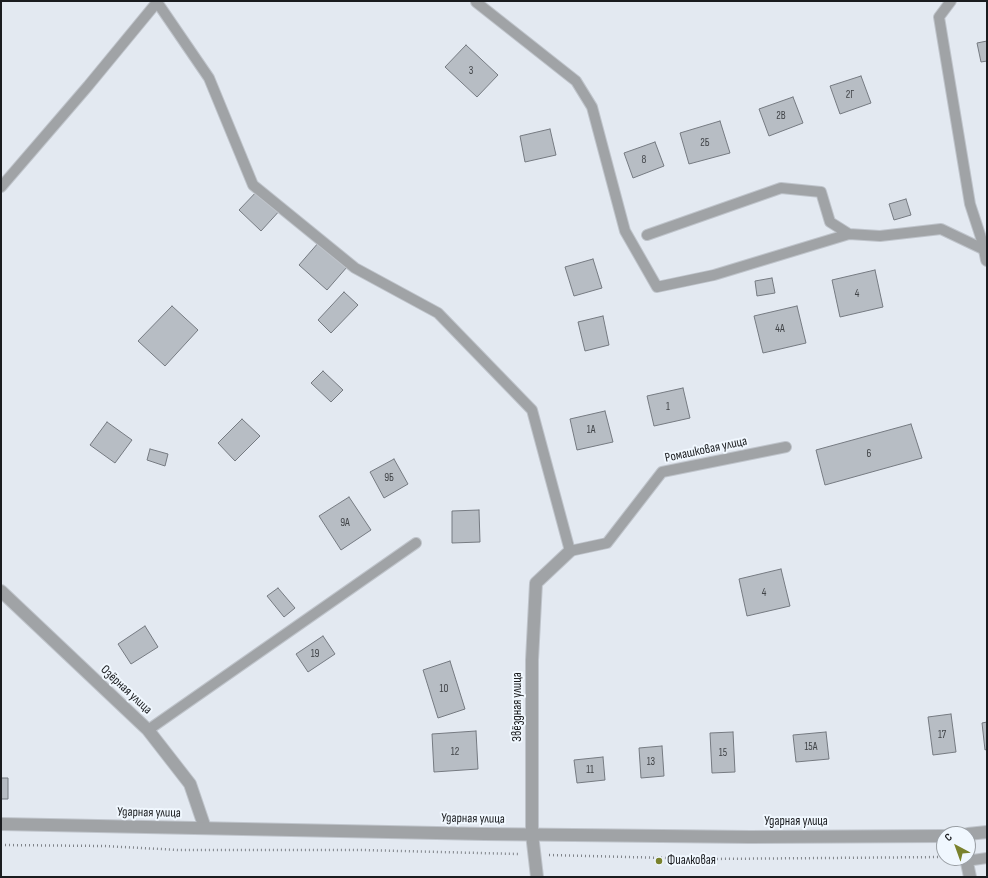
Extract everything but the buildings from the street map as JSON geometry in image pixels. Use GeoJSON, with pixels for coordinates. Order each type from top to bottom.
{"type":"FeatureCollection","features":[{"type":"Feature","properties":{"kind":"street","name":"Звёздная улица"},"geometry":{"type":"LineString","coordinates":[[537,877],[532,834],[532,660],[536,583],[570,551]]}},
{"type":"Feature","properties":{"kind":"street","name":"Озёрная улица"},"geometry":{"type":"LineString","coordinates":[[1,591],[148,730],[190,784],[205,828]]}},
{"type":"Feature","properties":{"kind":"street","name":"Ударная улица"},"geometry":{"type":"LineString","coordinates":[[1,824],[750,837],[936,836]]}},
{"type":"Feature","properties":{"kind":"street"},"geometry":{"type":"LineString","coordinates":[[976,833],[987,832]]}},
{"type":"Feature","properties":{"kind":"street"},"geometry":{"type":"LineString","coordinates":[[967,866],[970,877]]}},
{"type":"Feature","properties":{"kind":"lane"},"geometry":{"type":"LineString","coordinates":[[952,1],[938,16],[970,204],[986,255]]}},
{"type":"Feature","properties":{"kind":"lane"},"geometry":{"type":"LineString","coordinates":[[1,187],[88,86],[157,2],[209,78],[253,186],[355,268],[438,313],[532,410],[570,551]]}},
{"type":"Feature","properties":{"kind":"lane"},"geometry":{"type":"LineString","coordinates":[[476,2],[576,81],[592,107],[625,231],[657,287],[714,275],[849,234],[880,236],[942,229],[986,255]]}},
{"type":"Feature","properties":{"kind":"lane"},"geometry":{"type":"LineString","coordinates":[[647,235],[781,188],[821,192],[830,222],[849,234]]}},
{"type":"Feature","properties":{"kind":"lane","name":"Ромашковая улица"},"geometry":{"type":"LineString","coordinates":[[570,551],[607,543],[662,472],[786,447]]}},
{"type":"Feature","properties":{"kind":"lane"},"geometry":{"type":"LineString","coordinates":[[148,730],[416,543]]}},
{"type":"Feature","properties":{"kind":"lane"},"geometry":{"type":"LineString","coordinates":[[976,859],[987,858]]}},
{"type":"Feature","properties":{"kind":"path"},"geometry":{"type":"LineString","coordinates":[[1,845],[104,846],[179,850],[362,850],[707,859],[936,857]]}},
{"type":"Feature","properties":{"kind":"place","name":"Фиалковая"},"geometry":{"type":"Point","coordinates":[659,861]}}]}
